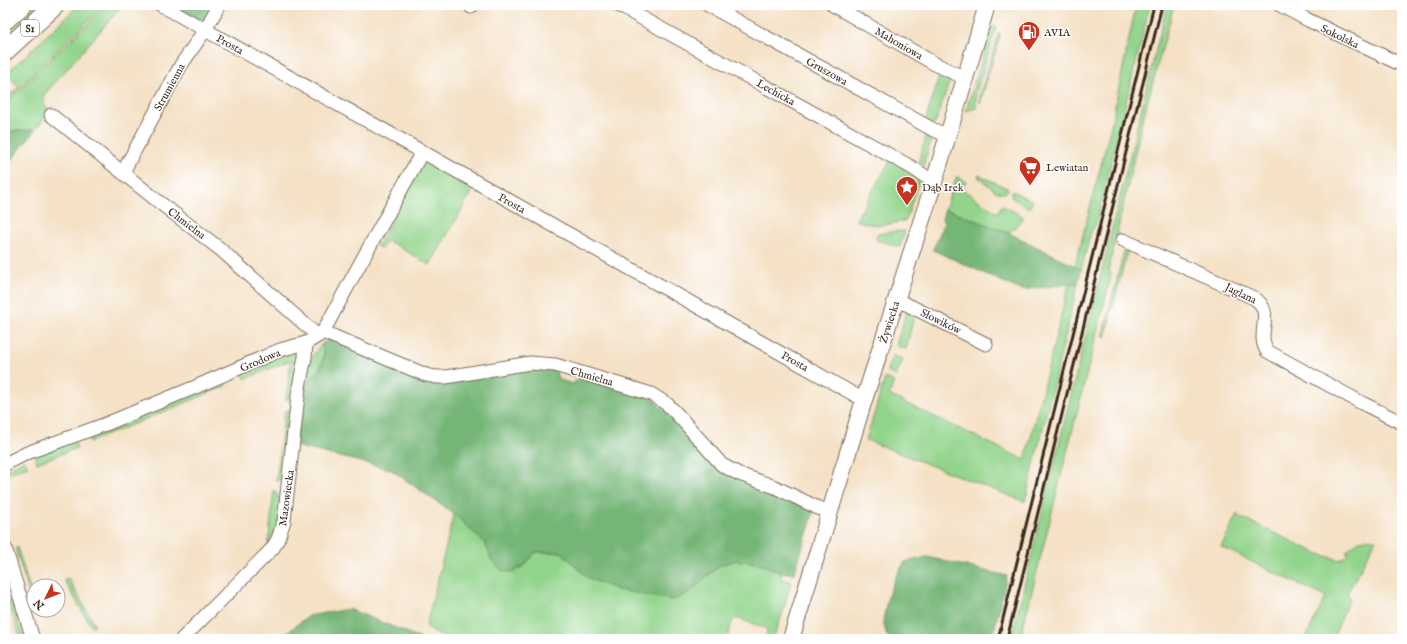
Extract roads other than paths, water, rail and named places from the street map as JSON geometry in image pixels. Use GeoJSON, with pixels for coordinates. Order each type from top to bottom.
{"type":"FeatureCollection","features":[{"type":"Feature","properties":{"kind":"highway","name":"S1"},"geometry":{"type":"LineString","coordinates":[[5,20],[22,5]]}},
{"type":"Feature","properties":{"kind":"highway","name":"S1"},"geometry":{"type":"LineString","coordinates":[[5,52],[55,5]]}},
{"type":"Feature","properties":{"kind":"main road","name":"Żywiecka"},"geometry":{"type":"LineString","coordinates":[[791,639],[829,511],[934,182],[987,5]]}},
{"type":"Feature","properties":{"kind":"street","name":"Prosta"},"geometry":{"type":"LineString","coordinates":[[161,5],[864,400]]}},
{"type":"Feature","properties":{"kind":"street","name":"Strumienna"},"geometry":{"type":"LineString","coordinates":[[123,172],[181,65],[205,30],[219,5]]}},
{"type":"Feature","properties":{"kind":"street","name":"Lechicka"},"geometry":{"type":"LineString","coordinates":[[618,5],[911,167],[934,182]]}},
{"type":"Feature","properties":{"kind":"street","name":"Gruszowa"},"geometry":{"type":"LineString","coordinates":[[708,5],[932,129],[948,136]]}},
{"type":"Feature","properties":{"kind":"street","name":"Mahoniowa"},"geometry":{"type":"LineString","coordinates":[[833,5],[935,64],[965,78]]}},
{"type":"Feature","properties":{"kind":"street","name":"Sokolska"},"geometry":{"type":"LineString","coordinates":[[1280,5],[1402,65]]}},
{"type":"Feature","properties":{"kind":"street","name":"Chmielna"},"geometry":{"type":"LineString","coordinates":[[51,115],[159,202],[220,248],[321,334],[436,377],[446,377],[530,363],[543,363],[591,375],[651,394],[667,404],[722,465],[739,474],[775,487],[818,508],[829,511]]}},
{"type":"Feature","properties":{"kind":"street"},"geometry":{"type":"LineString","coordinates":[[321,334],[422,152]]}},
{"type":"Feature","properties":{"kind":"street","name":"Jaglana"},"geometry":{"type":"LineString","coordinates":[[1123,240],[1254,298],[1260,302],[1265,312],[1263,341],[1264,346],[1268,351],[1360,402],[1402,423]]}},
{"type":"Feature","properties":{"kind":"street","name":"Słowików"},"geometry":{"type":"LineString","coordinates":[[896,299],[986,344]]}},
{"type":"Feature","properties":{"kind":"street","name":"Grodowa"},"geometry":{"type":"LineString","coordinates":[[5,464],[27,453],[106,424],[172,397],[280,350],[306,343],[321,334]]}},
{"type":"Feature","properties":{"kind":"street","name":"Mazowiecka"},"geometry":{"type":"LineString","coordinates":[[182,639],[273,548],[278,539],[284,521],[298,387],[305,357],[306,343]]}},
{"type":"Feature","properties":{"kind":"street"},"geometry":{"type":"LineString","coordinates":[[5,548],[34,639]]}},
{"type":"Feature","properties":{"kind":"railway"},"geometry":{"type":"LineString","coordinates":[[998,639],[1154,5]]}},
{"type":"Feature","properties":{"kind":"railway"},"geometry":{"type":"LineString","coordinates":[[1007,639],[1162,5]]}},
{"type":"Feature","properties":{"kind":"place","name":"AVIA"},"geometry":{"type":"Point","coordinates":[1029,52]}},
{"type":"Feature","properties":{"kind":"place","name":"Lewiatan"},"geometry":{"type":"Point","coordinates":[1030,186]}},
{"type":"Feature","properties":{"kind":"place","name":"Dąb Irek"},"geometry":{"type":"Point","coordinates":[907,206]}}]}
